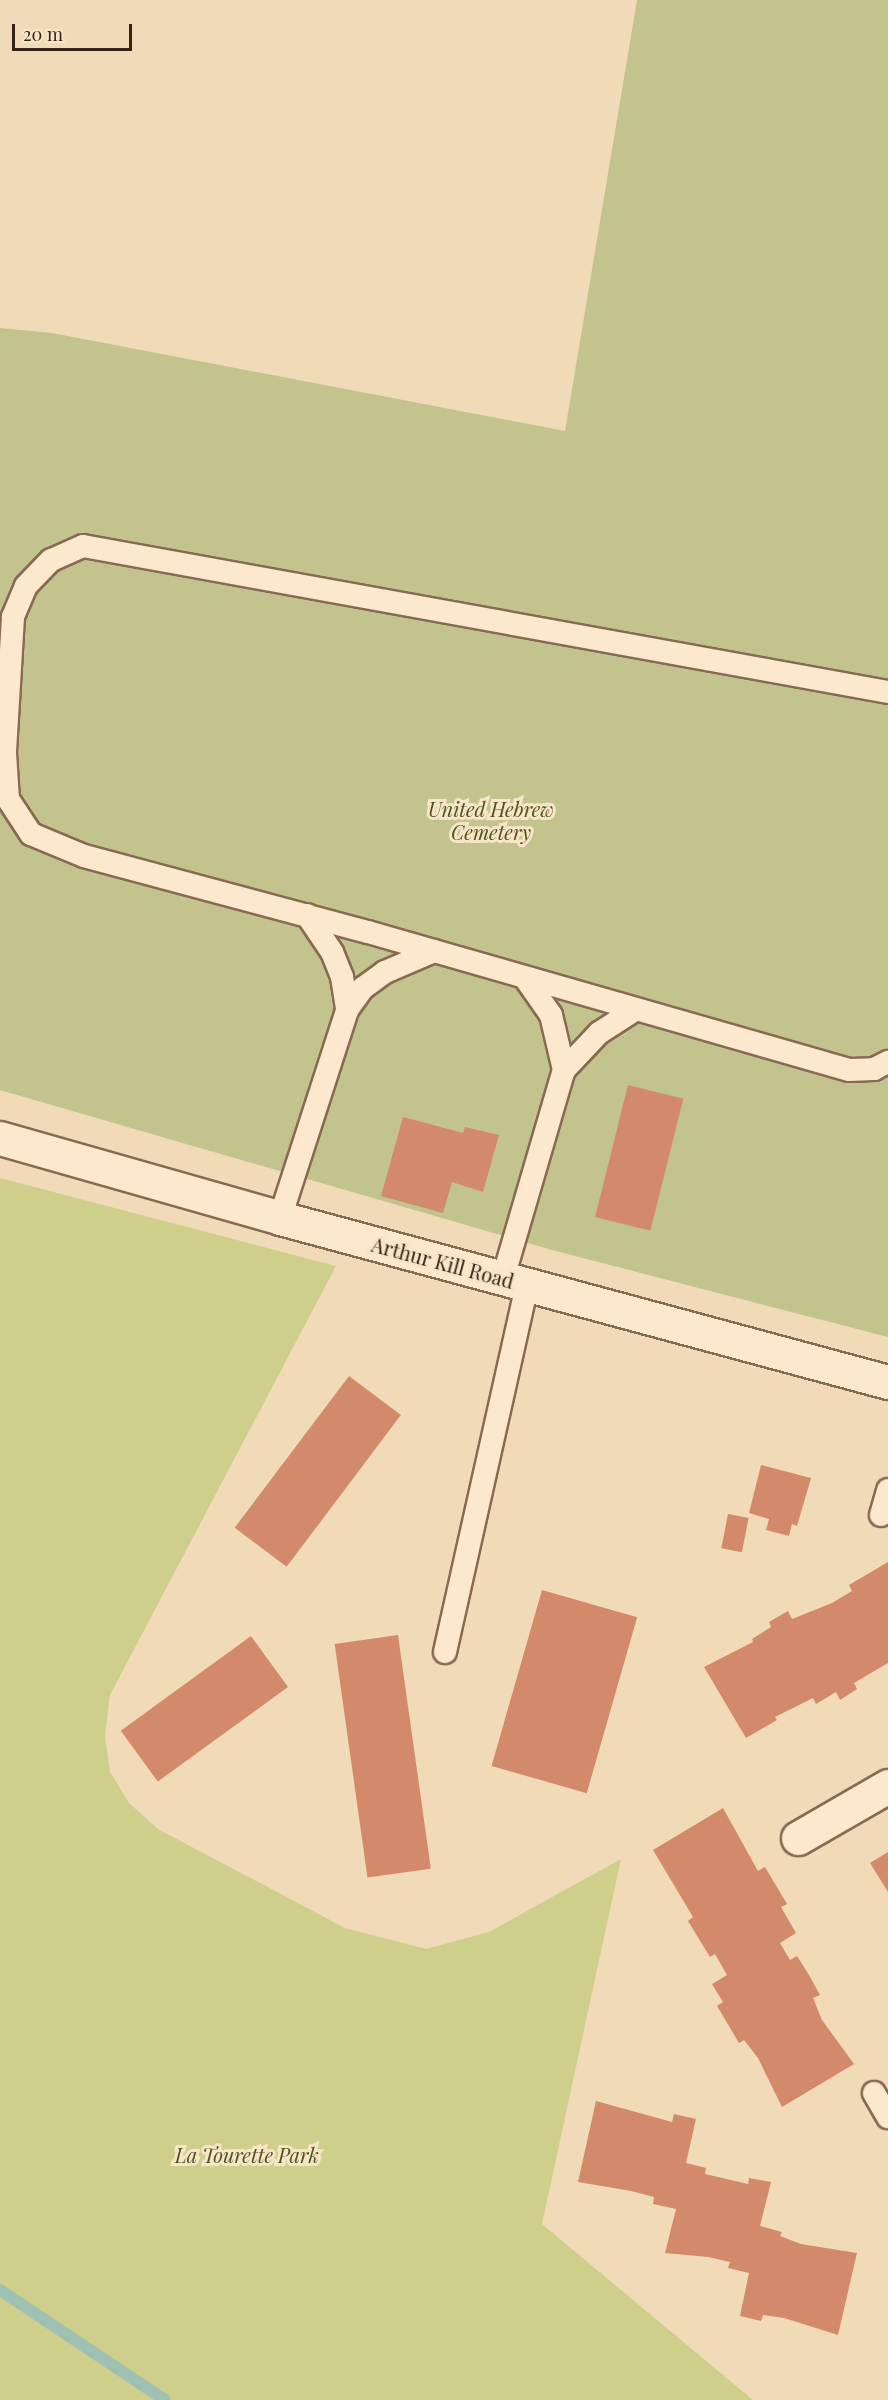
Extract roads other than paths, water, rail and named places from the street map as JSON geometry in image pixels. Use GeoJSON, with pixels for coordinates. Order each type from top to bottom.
{"type":"FeatureCollection","features":[{"type":"Feature","properties":{"kind":"street","name":"Arthur Kill Road"},"geometry":{"type":"LineString","coordinates":[[0,1138],[280,1218],[888,1382]]}},
{"type":"Feature","properties":{"kind":"street"},"geometry":{"type":"LineString","coordinates":[[798,1838],[888,1786]]}},
{"type":"Feature","properties":{"kind":"lane"},"geometry":{"type":"LineString","coordinates":[[888,692],[83,546],[51,560],[26,586],[13,617],[5,753],[8,799],[31,834],[84,856],[307,915],[849,1070],[874,1069],[888,1062]]}},
{"type":"Feature","properties":{"kind":"lane"},"geometry":{"type":"LineString","coordinates":[[307,915],[332,952],[342,977],[347,1010]]}},
{"type":"Feature","properties":{"kind":"lane"},"geometry":{"type":"LineString","coordinates":[[280,1218],[347,1010],[363,988],[385,972],[434,951]]}},
{"type":"Feature","properties":{"kind":"lane"},"geometry":{"type":"LineString","coordinates":[[445,1652],[515,1281],[564,1070],[551,1015],[525,978]]}},
{"type":"Feature","properties":{"kind":"lane"},"geometry":{"type":"LineString","coordinates":[[564,1070],[599,1033],[635,1010]]}},
{"type":"Feature","properties":{"kind":"lane"},"geometry":{"type":"LineString","coordinates":[[881,1515],[888,1490]]}},
{"type":"Feature","properties":{"kind":"lane"},"geometry":{"type":"LineString","coordinates":[[874,2093],[888,2116]]}},
{"type":"Feature","properties":{"kind":"waterway"},"geometry":{"type":"LineString","coordinates":[[0,2290],[165,2400]]}},
{"type":"Feature","properties":{"kind":"park label","name":"United Hebrew Cemetery"},"geometry":{"type":"Point","coordinates":[491,820]}},
{"type":"Feature","properties":{"kind":"park label","name":"La Tourette Park"},"geometry":{"type":"Point","coordinates":[247,2154]}}]}
